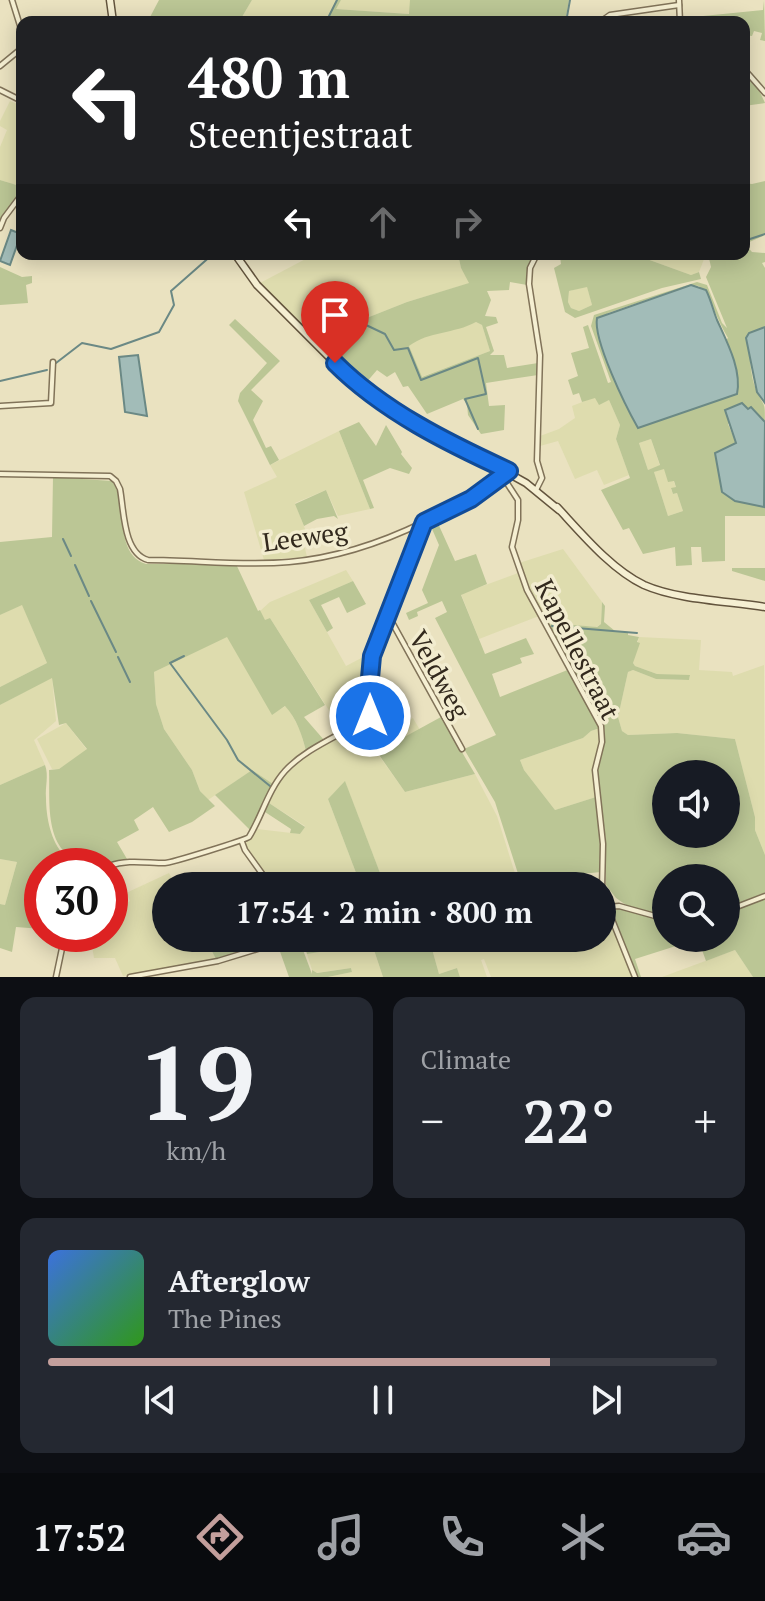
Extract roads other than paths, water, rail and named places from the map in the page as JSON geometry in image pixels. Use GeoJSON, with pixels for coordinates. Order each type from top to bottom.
{"type":"FeatureCollection","features":[{"type":"Feature","properties":{"kind":"street"},"geometry":{"type":"LineString","coordinates":[[607,16],[679,3]]}},
{"type":"Feature","properties":{"kind":"street"},"geometry":{"type":"LineString","coordinates":[[0,66],[16,53]]}},
{"type":"Feature","properties":{"kind":"street"},"geometry":{"type":"LineString","coordinates":[[750,76],[764,91]]}},
{"type":"Feature","properties":{"kind":"street"},"geometry":{"type":"LineString","coordinates":[[0,228],[16,202]]}},
{"type":"Feature","properties":{"kind":"street"},"geometry":{"type":"LineString","coordinates":[[239,260],[257,285],[354,382],[467,452],[538,488],[617,567],[646,585],[681,595],[765,607]]}},
{"type":"Feature","properties":{"kind":"street"},"geometry":{"type":"LineString","coordinates":[[534,260],[529,284],[540,367],[537,450],[542,478],[538,488]]}},
{"type":"Feature","properties":{"kind":"street"},"geometry":{"type":"LineString","coordinates":[[0,406],[51,403],[53,362]]}},
{"type":"Feature","properties":{"kind":"street","name":"Leeweg"},"geometry":{"type":"LineString","coordinates":[[0,474],[110,476],[120,489],[134,552],[143,559],[301,560],[379,542],[471,499],[506,474]]}},
{"type":"Feature","properties":{"kind":"street","name":"Kapellestraat"},"geometry":{"type":"LineString","coordinates":[[506,474],[518,500],[518,520],[512,547],[527,590],[601,726],[602,742],[595,770],[603,844],[602,872]]}},
{"type":"Feature","properties":{"kind":"street"},"geometry":{"type":"LineString","coordinates":[[128,863],[145,860],[168,863],[207,849],[242,842],[254,829],[274,786],[286,770],[309,752],[374,713],[370,678],[372,656],[424,522]]}},
{"type":"Feature","properties":{"kind":"street","name":"Veldweg"},"geometry":{"type":"LineString","coordinates":[[388,615],[462,749]]}},
{"type":"Feature","properties":{"kind":"street"},"geometry":{"type":"LineString","coordinates":[[242,842],[261,872]]}},
{"type":"Feature","properties":{"kind":"street"},"geometry":{"type":"LineString","coordinates":[[740,906],[765,896]]}},
{"type":"Feature","properties":{"kind":"street"},"geometry":{"type":"LineString","coordinates":[[616,906],[652,915]]}},
{"type":"Feature","properties":{"kind":"street"},"geometry":{"type":"LineString","coordinates":[[616,933],[635,977]]}},
{"type":"Feature","properties":{"kind":"street"},"geometry":{"type":"LineString","coordinates":[[56,977],[61,952]]}},
{"type":"Feature","properties":{"kind":"street"},"geometry":{"type":"LineString","coordinates":[[130,977],[252,952]]}},
{"type":"Feature","properties":{"kind":"water"},"geometry":{"type":"Polygon","coordinates":[[[11,230],[16,232],[16,248],[10,265],[0,261],[11,230]]]}},
{"type":"Feature","properties":{"kind":"water"},"geometry":{"type":"Polygon","coordinates":[[[691,285],[706,290],[708,294],[736,366],[737,394],[638,428],[605,357],[597,318],[691,285]]]}},
{"type":"Feature","properties":{"kind":"water"},"geometry":{"type":"Polygon","coordinates":[[[765,327],[765,403],[757,392],[746,338],[749,333],[765,327]]]}},
{"type":"Feature","properties":{"kind":"water"},"geometry":{"type":"Polygon","coordinates":[[[138,355],[147,416],[125,412],[119,357],[138,355]]]}},
{"type":"Feature","properties":{"kind":"water"},"geometry":{"type":"Polygon","coordinates":[[[742,403],[748,409],[751,407],[765,422],[764,507],[735,501],[722,492],[715,453],[736,443],[725,410],[742,403]]]}},
{"type":"Feature","properties":{"kind":"waterway"},"geometry":{"type":"LineString","coordinates":[[329,16],[337,0]]}},
{"type":"Feature","properties":{"kind":"waterway"},"geometry":{"type":"LineString","coordinates":[[567,16],[570,0]]}},
{"type":"Feature","properties":{"kind":"waterway"},"geometry":{"type":"LineString","coordinates":[[750,239],[765,234]]}},
{"type":"Feature","properties":{"kind":"waterway"},"geometry":{"type":"LineString","coordinates":[[56,363],[82,343],[111,349],[159,332],[174,305],[171,291],[206,260]]}},
{"type":"Feature","properties":{"kind":"waterway"},"geometry":{"type":"LineString","coordinates":[[306,328],[311,306],[332,299],[366,325],[385,334],[394,350],[408,348],[421,380],[478,358],[486,394],[465,399],[478,429]]}},
{"type":"Feature","properties":{"kind":"waterway"},"geometry":{"type":"LineString","coordinates":[[0,381],[47,370]]}},
{"type":"Feature","properties":{"kind":"waterway"},"geometry":{"type":"LineString","coordinates":[[63,539],[71,556]]}},
{"type":"Feature","properties":{"kind":"waterway"},"geometry":{"type":"LineString","coordinates":[[75,565],[89,596]]}},
{"type":"Feature","properties":{"kind":"waterway"},"geometry":{"type":"LineString","coordinates":[[91,601],[116,652]]}},
{"type":"Feature","properties":{"kind":"waterway"},"geometry":{"type":"LineString","coordinates":[[552,626],[637,633]]}},
{"type":"Feature","properties":{"kind":"waterway"},"geometry":{"type":"LineString","coordinates":[[184,656],[170,663],[227,740],[238,760],[270,786]]}},
{"type":"Feature","properties":{"kind":"waterway"},"geometry":{"type":"LineString","coordinates":[[118,657],[130,682]]}}]}
